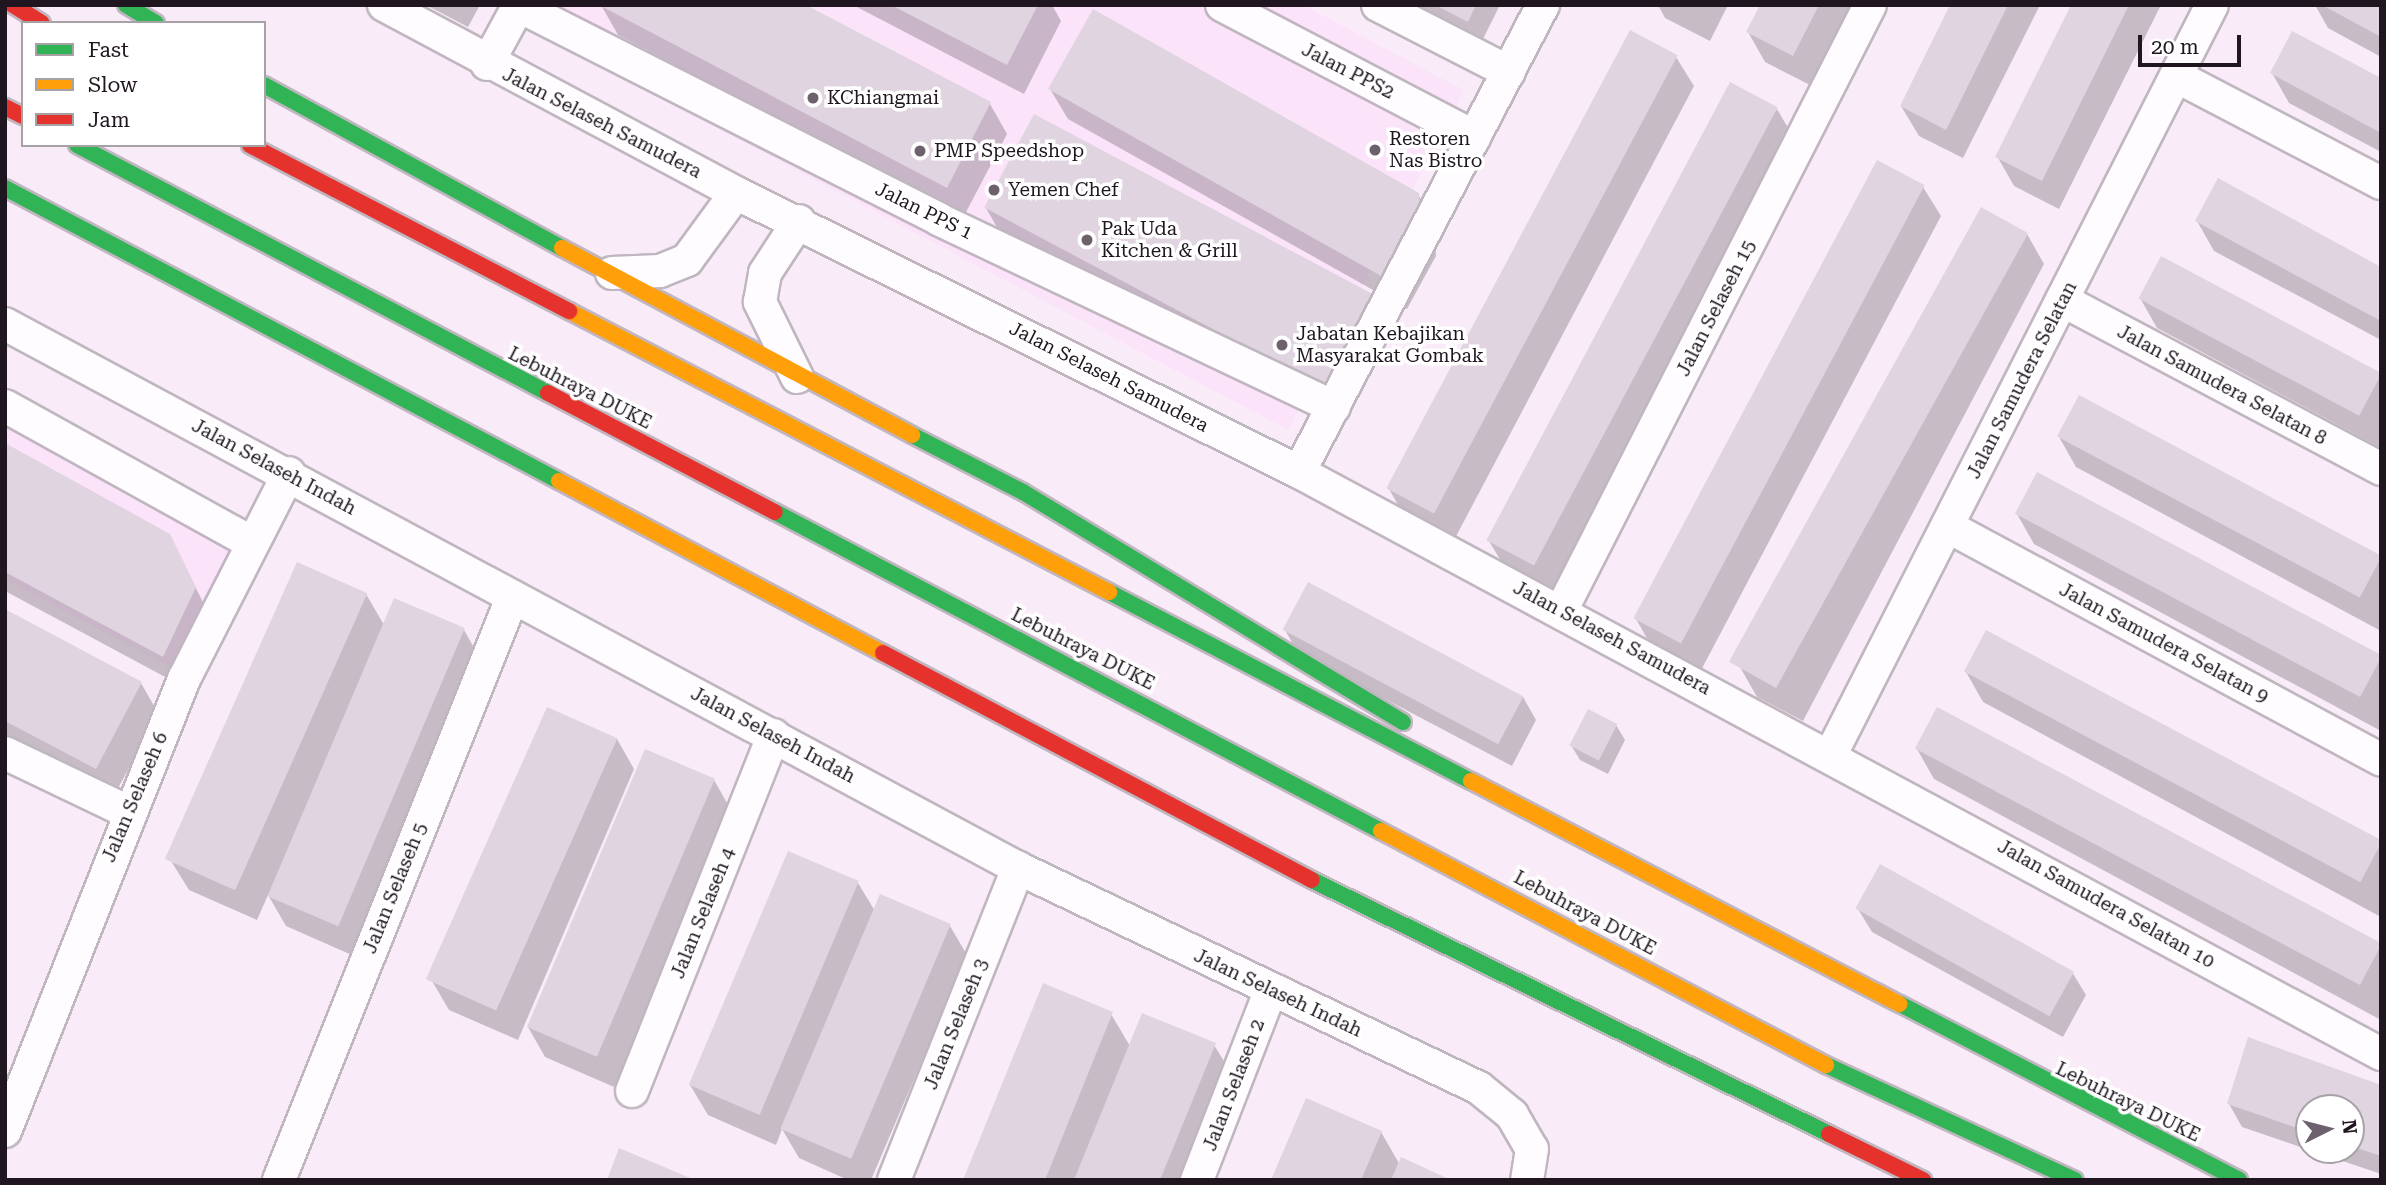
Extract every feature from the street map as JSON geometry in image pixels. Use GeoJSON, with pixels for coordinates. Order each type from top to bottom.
{"type":"FeatureCollection","features":[{"type":"Feature","properties":{"kind":"highway"},"geometry":{"type":"LineString","coordinates":[[13,5],[39,21]]}},
{"type":"Feature","properties":{"kind":"highway"},"geometry":{"type":"LineString","coordinates":[[126,5],[153,21]]}},
{"type":"Feature","properties":{"kind":"highway"},"geometry":{"type":"LineString","coordinates":[[266,86],[612,273],[797,377],[1023,492],[1421,733],[1614,857]]}},
{"type":"Feature","properties":{"kind":"highway"},"geometry":{"type":"LineString","coordinates":[[5,107],[21,115]]}},
{"type":"Feature","properties":{"kind":"highway","name":"Lebuhraya DUKE"},"geometry":{"type":"LineString","coordinates":[[81,147],[1845,1075],[2075,1180]]}},
{"type":"Feature","properties":{"kind":"highway","name":"Lebuhraya DUKE"},"geometry":{"type":"LineString","coordinates":[[254,147],[2239,1180]]}},
{"type":"Feature","properties":{"kind":"highway"},"geometry":{"type":"LineString","coordinates":[[5,188],[1382,917],[1923,1180]]}},
{"type":"Feature","properties":{"kind":"street","name":"Jalan Selaseh Samudera"},"geometry":{"type":"LineString","coordinates":[[384,5],[487,64],[736,192],[1299,472],[1831,754]]}},
{"type":"Feature","properties":{"kind":"street","name":"Jalan PPS2"},"geometry":{"type":"LineString","coordinates":[[1222,5],[1475,137]]}},
{"type":"Feature","properties":{"kind":"street"},"geometry":{"type":"LineString","coordinates":[[1378,5],[1509,72]]}},
{"type":"Feature","properties":{"kind":"street"},"geometry":{"type":"LineString","coordinates":[[1299,472],[1543,5]]}},
{"type":"Feature","properties":{"kind":"street","name":"Jalan Selaseh 15"},"geometry":{"type":"LineString","coordinates":[[1561,611],[1870,5]]}},
{"type":"Feature","properties":{"kind":"street","name":"Jalan Samudera Selatan"},"geometry":{"type":"LineString","coordinates":[[1831,754],[2212,5]]}},
{"type":"Feature","properties":{"kind":"street"},"geometry":{"type":"LineString","coordinates":[[487,64],[519,6]]}},
{"type":"Feature","properties":{"kind":"street","name":"Jalan PPS 1"},"geometry":{"type":"LineString","coordinates":[[519,6],[940,220],[1334,407]]}},
{"type":"Feature","properties":{"kind":"street"},"geometry":{"type":"LineString","coordinates":[[2176,76],[2381,183]]}},
{"type":"Feature","properties":{"kind":"street"},"geometry":{"type":"LineString","coordinates":[[612,273],[660,271],[687,260],[736,192]]}},
{"type":"Feature","properties":{"kind":"street"},"geometry":{"type":"LineString","coordinates":[[797,377],[760,302],[765,273],[799,221]]}},
{"type":"Feature","properties":{"kind":"street","name":"Jalan Samudera Selatan 8"},"geometry":{"type":"LineString","coordinates":[[2063,300],[2381,470]]}},
{"type":"Feature","properties":{"kind":"street","name":"Jalan Selaseh Indah"},"geometry":{"type":"LineString","coordinates":[[5,324],[289,473],[512,598],[774,735],[1018,869],[1479,1088],[1512,1115],[1529,1165]]}},
{"type":"Feature","properties":{"kind":"street"},"geometry":{"type":"LineString","coordinates":[[5,406],[250,542]]}},
{"type":"Feature","properties":{"kind":"street","name":"Jalan Selaseh 6"},"geometry":{"type":"LineString","coordinates":[[5,1131],[128,812],[250,542],[289,473]]}},
{"type":"Feature","properties":{"kind":"street","name":"Jalan Samudera Selatan 9"},"geometry":{"type":"LineString","coordinates":[[1947,526],[2381,760]]}},
{"type":"Feature","properties":{"kind":"street","name":"Jalan Selaseh 5"},"geometry":{"type":"LineString","coordinates":[[279,1180],[512,598]]}},
{"type":"Feature","properties":{"kind":"street","name":"Jalan Selaseh 4"},"geometry":{"type":"LineString","coordinates":[[632,1091],[774,735]]}},
{"type":"Feature","properties":{"kind":"street"},"geometry":{"type":"LineString","coordinates":[[5,753],[128,812]]}},
{"type":"Feature","properties":{"kind":"street","name":"Jalan Samudera Selatan 10"},"geometry":{"type":"LineString","coordinates":[[1831,754],[2381,1054]]}},
{"type":"Feature","properties":{"kind":"street","name":"Jalan Selaseh 3"},"geometry":{"type":"LineString","coordinates":[[894,1180],[1018,869]]}},
{"type":"Feature","properties":{"kind":"street","name":"Jalan Selaseh 2"},"geometry":{"type":"LineString","coordinates":[[1198,1180],[1271,989]]}},
{"type":"Feature","properties":{"kind":"shaded area"},"geometry":{"type":"Polygon","coordinates":[[[541,5],[1303,5],[1464,90],[1288,430],[529,29],[541,5]]]}},
{"type":"Feature","properties":{"kind":"shaded area"},"geometry":{"type":"Polygon","coordinates":[[[5,427],[231,546],[176,670],[5,580],[5,427]]]}},
{"type":"Feature","properties":{"kind":"building"},"geometry":{"type":"Polygon","coordinates":[[[599,5],[806,5],[991,102],[947,188],[599,5]]]}},
{"type":"Feature","properties":{"kind":"building"},"geometry":{"type":"Polygon","coordinates":[[[891,5],[1038,5],[1007,65],[891,5]]]}},
{"type":"Feature","properties":{"kind":"building"},"geometry":{"type":"Polygon","coordinates":[[[1435,5],[1476,5],[1468,22],[1435,5]]]}},
{"type":"Feature","properties":{"kind":"building"},"geometry":{"type":"Polygon","coordinates":[[[1760,5],[1819,5],[1793,56],[1746,32],[1760,5]]]}},
{"type":"Feature","properties":{"kind":"building"},"geometry":{"type":"Polygon","coordinates":[[[1950,5],[2008,5],[1946,130],[1900,106],[1950,5]]]}},
{"type":"Feature","properties":{"kind":"building"},"geometry":{"type":"Polygon","coordinates":[[[2071,5],[2129,5],[2042,181],[1995,157],[2071,5]]]}},
{"type":"Feature","properties":{"kind":"building"},"geometry":{"type":"Polygon","coordinates":[[[2322,5],[2381,5],[2381,37],[2322,5]]]}},
{"type":"Feature","properties":{"kind":"building"},"geometry":{"type":"Polygon","coordinates":[[[1093,9],[1419,193],[1420,225],[1390,281],[1048,89],[1093,9]]]}},
{"type":"Feature","properties":{"kind":"building"},"geometry":{"type":"Polygon","coordinates":[[[1630,30],[1678,55],[1434,514],[1386,488],[1630,30]]]}},
{"type":"Feature","properties":{"kind":"building"},"geometry":{"type":"Polygon","coordinates":[[[2292,31],[2381,78],[2381,133],[2270,73],[2292,31]]]}},
{"type":"Feature","properties":{"kind":"building"},"geometry":{"type":"Polygon","coordinates":[[[1730,82],[1778,107],[1534,566],[1486,540],[1730,82]]]}},
{"type":"Feature","properties":{"kind":"building"},"geometry":{"type":"Polygon","coordinates":[[[1034,114],[1373,294],[1323,388],[984,208],[1034,114]]]}},
{"type":"Feature","properties":{"kind":"building"},"geometry":{"type":"Polygon","coordinates":[[[1877,160],[1925,185],[1681,644],[1633,618],[1877,160]]]}},
{"type":"Feature","properties":{"kind":"building"},"geometry":{"type":"Polygon","coordinates":[[[2218,178],[2381,267],[2381,321],[2195,221],[2218,178]]]}},
{"type":"Feature","properties":{"kind":"building"},"geometry":{"type":"Polygon","coordinates":[[[1981,207],[2028,233],[1776,688],[1729,662],[1981,207]]]}},
{"type":"Feature","properties":{"kind":"building"},"geometry":{"type":"Polygon","coordinates":[[[2161,256],[2381,373],[2359,416],[2138,298],[2161,256]]]}},
{"type":"Feature","properties":{"kind":"building"},"geometry":{"type":"Polygon","coordinates":[[[2079,395],[2381,556],[2360,598],[2057,436],[2079,395]]]}},
{"type":"Feature","properties":{"kind":"building"},"geometry":{"type":"Polygon","coordinates":[[[5,443],[170,534],[196,587],[163,657],[5,572],[5,443]]]}},
{"type":"Feature","properties":{"kind":"building"},"geometry":{"type":"Polygon","coordinates":[[[2037,472],[2381,655],[2360,697],[2015,513],[2037,472]]]}},
{"type":"Feature","properties":{"kind":"building"},"geometry":{"type":"Polygon","coordinates":[[[297,562],[367,593],[235,890],[165,859],[297,562]]]}},
{"type":"Feature","properties":{"kind":"building"},"geometry":{"type":"Polygon","coordinates":[[[1308,582],[1523,697],[1498,744],[1283,630],[1308,582]]]}},
{"type":"Feature","properties":{"kind":"building"},"geometry":{"type":"Polygon","coordinates":[[[394,598],[465,628],[338,926],[267,896],[394,598]]]}},
{"type":"Feature","properties":{"kind":"building"},"geometry":{"type":"Polygon","coordinates":[[[5,609],[142,682],[96,769],[5,721],[5,609]]]}},
{"type":"Feature","properties":{"kind":"building"},"geometry":{"type":"Polygon","coordinates":[[[1986,630],[2381,840],[2360,882],[1964,671],[1986,630]]]}},
{"type":"Feature","properties":{"kind":"building"},"geometry":{"type":"Polygon","coordinates":[[[547,707],[617,738],[496,1011],[426,979],[547,707]]]}},
{"type":"Feature","properties":{"kind":"building"},"geometry":{"type":"Polygon","coordinates":[[[1937,707],[2381,943],[2360,985],[1915,748],[1937,707]]]}},
{"type":"Feature","properties":{"kind":"building"},"geometry":{"type":"Polygon","coordinates":[[[1588,709],[1617,724],[1599,761],[1569,746],[1588,709]]]}},
{"type":"Feature","properties":{"kind":"building"},"geometry":{"type":"Polygon","coordinates":[[[645,749],[715,779],[597,1057],[527,1027],[645,749]]]}},
{"type":"Feature","properties":{"kind":"building"},"geometry":{"type":"Polygon","coordinates":[[[788,851],[859,881],[760,1115],[689,1085],[788,851]]]}},
{"type":"Feature","properties":{"kind":"building"},"geometry":{"type":"Polygon","coordinates":[[[1880,864],[2074,972],[2049,1016],[1855,909],[1880,864]]]}},
{"type":"Feature","properties":{"kind":"building"},"geometry":{"type":"Polygon","coordinates":[[[880,894],[951,924],[851,1159],[780,1129],[880,894]]]}},
{"type":"Feature","properties":{"kind":"building"},"geometry":{"type":"Polygon","coordinates":[[[1043,983],[1113,1012],[1045,1180],[963,1180],[1043,983]]]}},
{"type":"Feature","properties":{"kind":"building"},"geometry":{"type":"Polygon","coordinates":[[[1142,1013],[1216,1043],[1160,1180],[1074,1180],[1142,1013]]]}},
{"type":"Feature","properties":{"kind":"building"},"geometry":{"type":"Polygon","coordinates":[[[2248,1037],[2381,1085],[2381,1156],[2365,1151],[2365,1094],[2295,1094],[2295,1127],[2227,1104],[2248,1037]]]}},
{"type":"Feature","properties":{"kind":"building"},"geometry":{"type":"Polygon","coordinates":[[[1306,1098],[1382,1131],[1361,1180],[1271,1180],[1306,1098]]]}},
{"type":"Feature","properties":{"kind":"building"},"geometry":{"type":"Polygon","coordinates":[[[619,1148],[695,1180],[607,1180],[619,1148]]]}},
{"type":"Feature","properties":{"kind":"building"},"geometry":{"type":"Polygon","coordinates":[[[1401,1157],[1451,1180],[1391,1180],[1401,1157]]]}},
{"type":"Feature","properties":{"kind":"traffic: fast"},"geometry":{"type":"LineString","coordinates":[[126,5],[153,21]]}},
{"type":"Feature","properties":{"kind":"traffic: fast"},"geometry":{"type":"LineString","coordinates":[[266,86],[562,248]]}},
{"type":"Feature","properties":{"kind":"traffic: fast"},"geometry":{"type":"LineString","coordinates":[[81,147],[548,393]]}},
{"type":"Feature","properties":{"kind":"traffic: fast"},"geometry":{"type":"LineString","coordinates":[[5,188],[559,481]]}},
{"type":"Feature","properties":{"kind":"traffic: fast"},"geometry":{"type":"LineString","coordinates":[[912,435],[1023,492],[1403,722]]}},
{"type":"Feature","properties":{"kind":"traffic: fast"},"geometry":{"type":"LineString","coordinates":[[775,512],[1381,831]]}},
{"type":"Feature","properties":{"kind":"traffic: fast"},"geometry":{"type":"LineString","coordinates":[[1109,592],[1471,781]]}},
{"type":"Feature","properties":{"kind":"traffic: fast"},"geometry":{"type":"LineString","coordinates":[[1312,880],[1829,1134]]}},
{"type":"Feature","properties":{"kind":"traffic: fast"},"geometry":{"type":"LineString","coordinates":[[1900,1004],[2239,1180]]}},
{"type":"Feature","properties":{"kind":"traffic: fast"},"geometry":{"type":"LineString","coordinates":[[1826,1065],[2075,1180]]}},
{"type":"Feature","properties":{"kind":"traffic: slow"},"geometry":{"type":"LineString","coordinates":[[562,248],[912,435]]}},
{"type":"Feature","properties":{"kind":"traffic: slow"},"geometry":{"type":"LineString","coordinates":[[569,311],[1109,592]]}},
{"type":"Feature","properties":{"kind":"traffic: slow"},"geometry":{"type":"LineString","coordinates":[[559,481],[883,653]]}},
{"type":"Feature","properties":{"kind":"traffic: slow"},"geometry":{"type":"LineString","coordinates":[[1471,781],[1900,1004]]}},
{"type":"Feature","properties":{"kind":"traffic: slow"},"geometry":{"type":"LineString","coordinates":[[1381,831],[1826,1065]]}},
{"type":"Feature","properties":{"kind":"traffic: jam"},"geometry":{"type":"LineString","coordinates":[[13,5],[39,21]]}},
{"type":"Feature","properties":{"kind":"traffic: jam"},"geometry":{"type":"LineString","coordinates":[[5,107],[21,115]]}},
{"type":"Feature","properties":{"kind":"traffic: jam"},"geometry":{"type":"LineString","coordinates":[[254,147],[569,311]]}},
{"type":"Feature","properties":{"kind":"traffic: jam"},"geometry":{"type":"LineString","coordinates":[[548,393],[775,512]]}},
{"type":"Feature","properties":{"kind":"traffic: jam"},"geometry":{"type":"LineString","coordinates":[[883,653],[1312,880]]}},
{"type":"Feature","properties":{"kind":"traffic: jam"},"geometry":{"type":"LineString","coordinates":[[1829,1134],[1923,1180]]}},
{"type":"Feature","properties":{"kind":"place","name":"KChiangmai"},"geometry":{"type":"Point","coordinates":[813,98]}},
{"type":"Feature","properties":{"kind":"place","name":"Restoren Nas Bistro"},"geometry":{"type":"Point","coordinates":[1375,150]}},
{"type":"Feature","properties":{"kind":"place","name":"PMP Speedshop"},"geometry":{"type":"Point","coordinates":[920,151]}},
{"type":"Feature","properties":{"kind":"place","name":"Yemen Chef"},"geometry":{"type":"Point","coordinates":[994,190]}},
{"type":"Feature","properties":{"kind":"place","name":"Pak Uda Kitchen & Grill"},"geometry":{"type":"Point","coordinates":[1087,240]}},
{"type":"Feature","properties":{"kind":"place","name":"Jabatan Kebajikan Masyarakat Gombak"},"geometry":{"type":"Point","coordinates":[1282,345]}}]}
